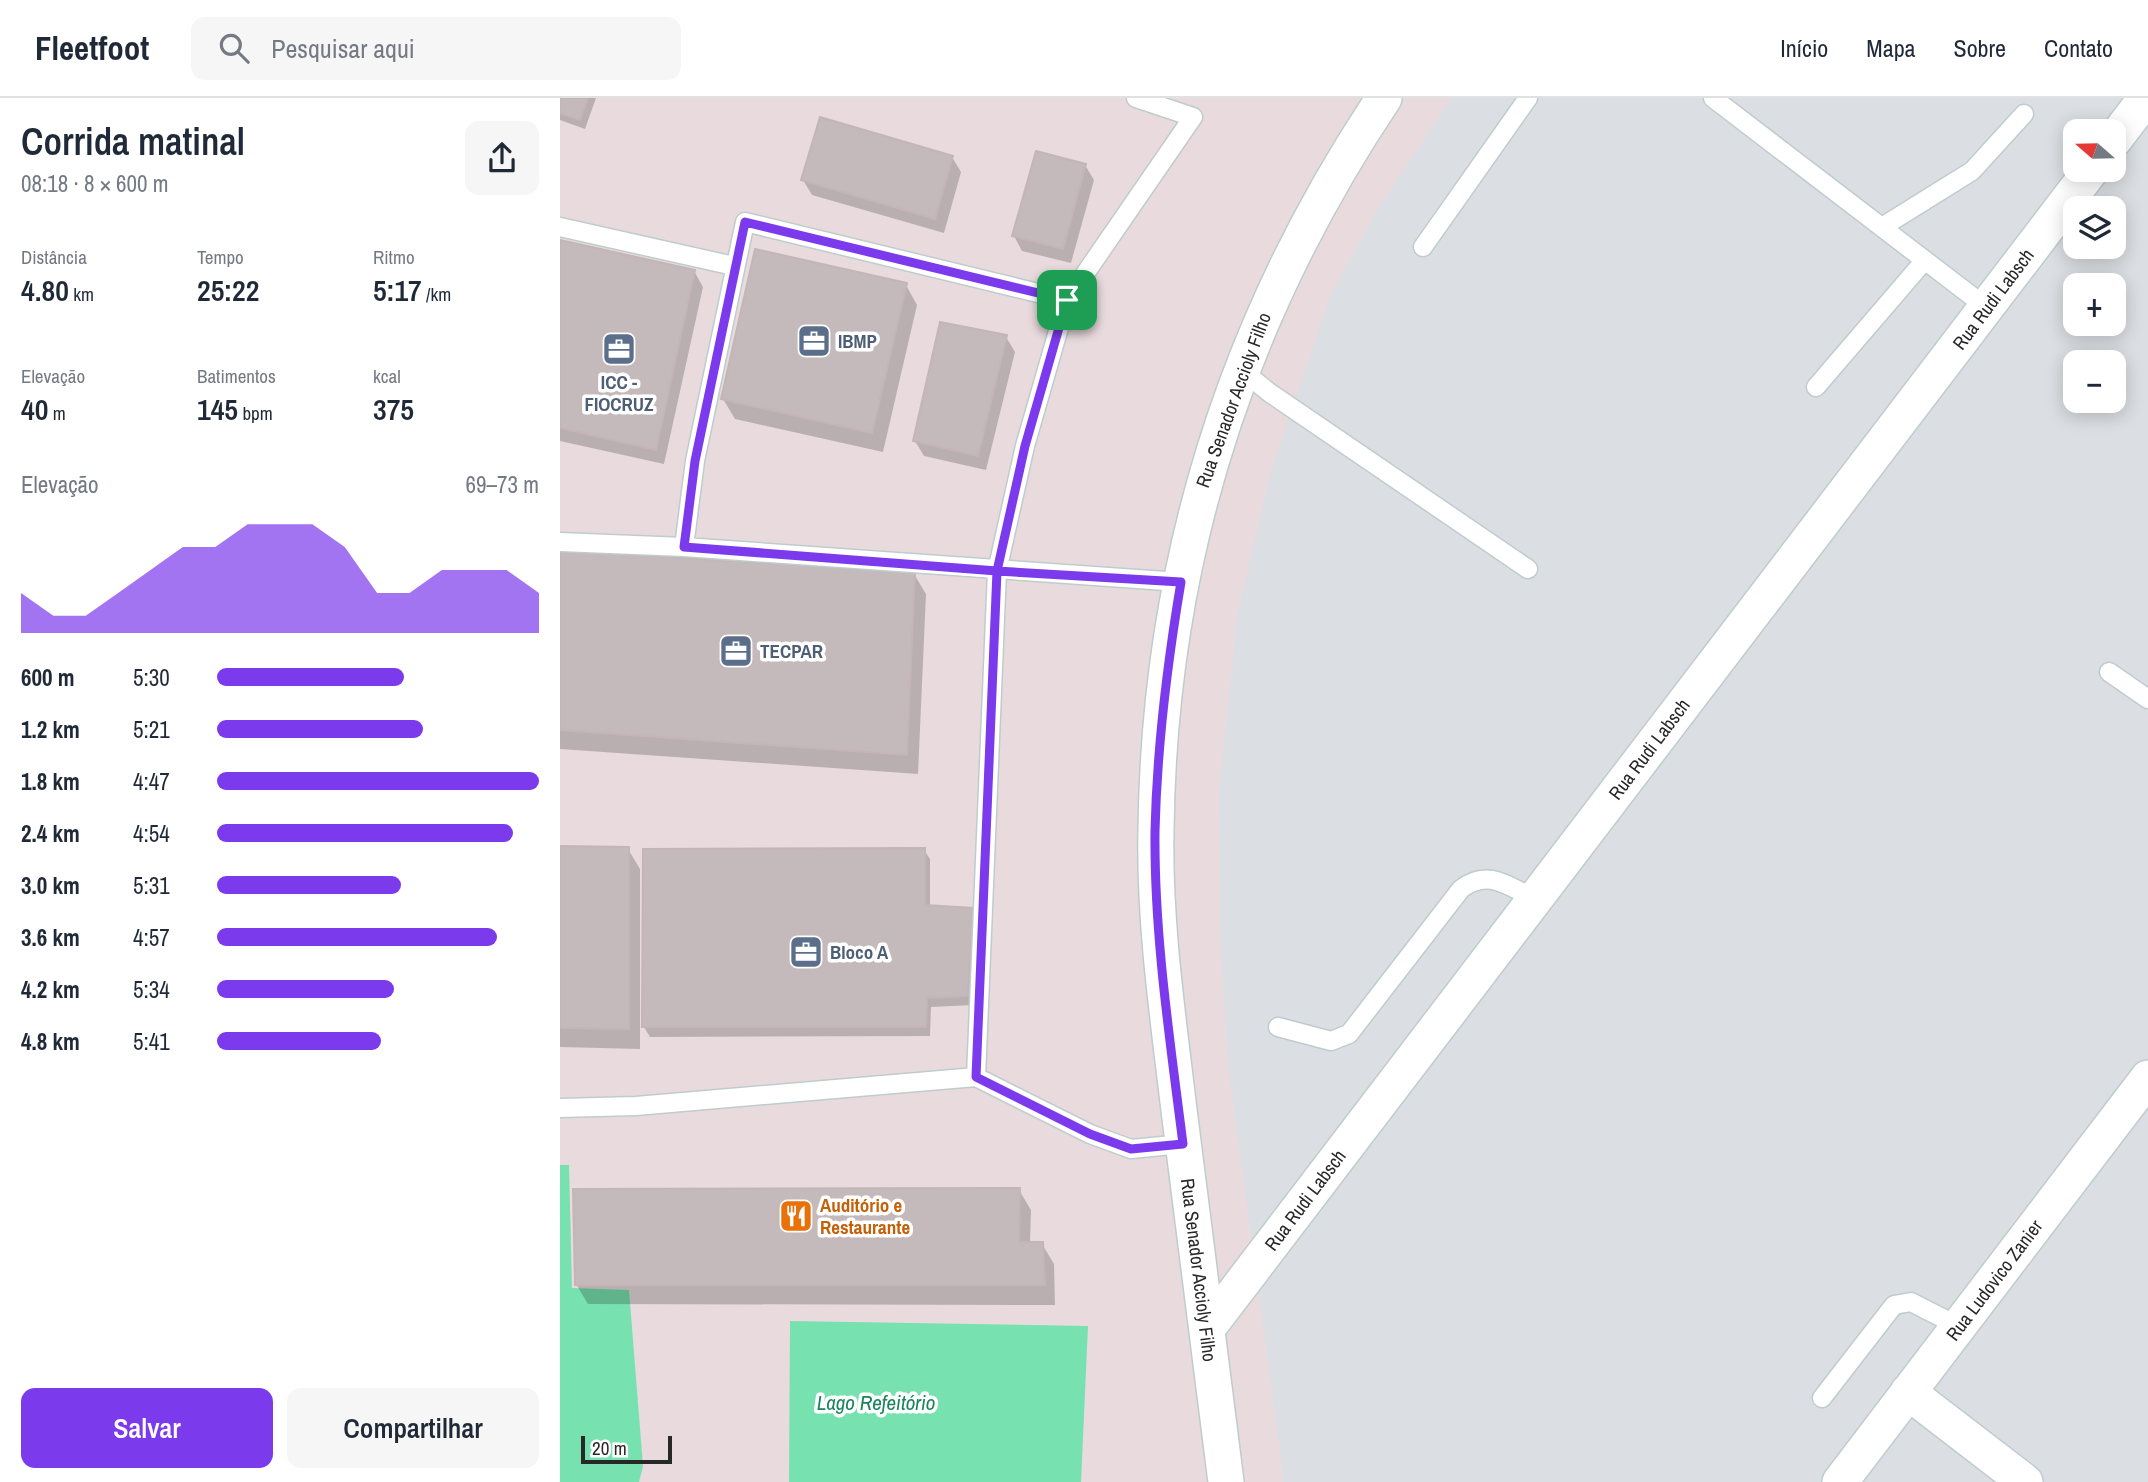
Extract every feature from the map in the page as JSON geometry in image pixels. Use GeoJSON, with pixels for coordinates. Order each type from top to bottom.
{"type":"FeatureCollection","features":[{"type":"Feature","properties":{"kind":"street","name":"Rua Senador Accioly Filho"},"geometry":{"type":"LineString","coordinates":[[1226,1482],[1183,1144],[1159,921],[1155,833],[1159,739],[1181,582],[1198,499],[1240,369],[1270,298],[1315,211],[1384,98]]}},
{"type":"Feature","properties":{"kind":"street"},"geometry":{"type":"LineString","coordinates":[[2126,124],[2146,98]]}},
{"type":"Feature","properties":{"kind":"street","name":"Rua Rudi Labsch"},"geometry":{"type":"LineString","coordinates":[[1207,1329],[2082,182]]}},
{"type":"Feature","properties":{"kind":"street","name":"Rua Ludovico Zanier"},"geometry":{"type":"LineString","coordinates":[[1840,1482],[2148,1078]]}},
{"type":"Feature","properties":{"kind":"street"},"geometry":{"type":"LineString","coordinates":[[1908,1392],[2025,1482]]}},
{"type":"Feature","properties":{"kind":"lane"},"geometry":{"type":"LineString","coordinates":[[976,1077],[997,571],[1025,446],[1067,300],[1193,117],[1136,98]]}},
{"type":"Feature","properties":{"kind":"lane"},"geometry":{"type":"LineString","coordinates":[[1423,247],[1528,98]]}},
{"type":"Feature","properties":{"kind":"lane"},"geometry":{"type":"LineString","coordinates":[[1713,98],[1986,307]]}},
{"type":"Feature","properties":{"kind":"lane"},"geometry":{"type":"LineString","coordinates":[[1882,227],[1972,171],[2024,114]]}},
{"type":"Feature","properties":{"kind":"lane"},"geometry":{"type":"LineString","coordinates":[[684,547],[695,461],[745,222],[1067,300]]}},
{"type":"Feature","properties":{"kind":"lane"},"geometry":{"type":"LineString","coordinates":[[560,227],[734,266]]}},
{"type":"Feature","properties":{"kind":"lane"},"geometry":{"type":"LineString","coordinates":[[1816,387],[1925,260]]}},
{"type":"Feature","properties":{"kind":"lane"},"geometry":{"type":"LineString","coordinates":[[1240,369],[1270,393],[1528,569]]}},
{"type":"Feature","properties":{"kind":"lane"},"geometry":{"type":"LineString","coordinates":[[560,542],[684,547],[1181,582]]}},
{"type":"Feature","properties":{"kind":"lane"},"geometry":{"type":"LineString","coordinates":[[2109,672],[2148,699]]}},
{"type":"Feature","properties":{"kind":"lane"},"geometry":{"type":"LineString","coordinates":[[1278,1027],[1331,1041],[1349,1034],[1461,890],[1472,880],[1490,877],[1535,899]]}},
{"type":"Feature","properties":{"kind":"lane"},"geometry":{"type":"LineString","coordinates":[[560,1108],[636,1106],[976,1077],[1090,1134],[1131,1149],[1183,1144]]}},
{"type":"Feature","properties":{"kind":"lane"},"geometry":{"type":"LineString","coordinates":[[1822,1398],[1894,1305],[1911,1302],[1958,1326]]}},
{"type":"Feature","properties":{"kind":"shaded area"},"geometry":{"type":"Polygon","coordinates":[[[1452,98],[2148,98],[2148,1482],[1284,1482],[1228,1065],[1220,937],[1219,789],[1238,611],[1271,471],[1330,296],[1381,203],[1452,98]]]}},
{"type":"Feature","properties":{"kind":"water"},"geometry":{"type":"Polygon","coordinates":[[[560,1165],[569,1165],[572,1288],[629,1290],[643,1466],[639,1482],[560,1482],[560,1165]]]}},
{"type":"Feature","properties":{"kind":"water","name":"Lago Refeitório"},"geometry":{"type":"Polygon","coordinates":[[[790,1321],[1088,1326],[1081,1482],[789,1482],[790,1321]]]}},
{"type":"Feature","properties":{"kind":"building"},"geometry":{"type":"Polygon","coordinates":[[[560,98],[588,98],[580,120],[560,113],[560,98]]]}},
{"type":"Feature","properties":{"kind":"building"},"geometry":{"type":"Polygon","coordinates":[[[820,117],[953,156],[935,219],[801,180],[820,117]]]}},
{"type":"Feature","properties":{"kind":"building"},"geometry":{"type":"Polygon","coordinates":[[[1036,151],[1086,164],[1063,249],[1012,236],[1036,151]]]}},
{"type":"Feature","properties":{"kind":"building","name":"ICC - FIOCRUZ"},"geometry":{"type":"Polygon","coordinates":[[[560,240],[695,270],[656,450],[560,428],[560,240]]]}},
{"type":"Feature","properties":{"kind":"building","name":"IBMP"},"geometry":{"type":"Polygon","coordinates":[[[755,249],[907,283],[872,433],[721,399],[755,249]]]}},
{"type":"Feature","properties":{"kind":"building"},"geometry":{"type":"Polygon","coordinates":[[[940,322],[1007,335],[978,456],[913,441],[940,322]]]}},
{"type":"Feature","properties":{"kind":"building","name":"TECPAR"},"geometry":{"type":"Polygon","coordinates":[[[560,550],[915,572],[907,755],[560,730],[560,550]]]}},
{"type":"Feature","properties":{"kind":"building"},"geometry":{"type":"Polygon","coordinates":[[[560,846],[629,847],[629,1029],[560,1028],[560,846]]]}},
{"type":"Feature","properties":{"kind":"building","name":"Bloco A"},"geometry":{"type":"Polygon","coordinates":[[[925,848],[925,905],[973,908],[968,996],[927,998],[926,1027],[642,1027],[643,849],[925,848]]]}},
{"type":"Feature","properties":{"kind":"building","name":"Auditório e Restaurante"},"geometry":{"type":"Polygon","coordinates":[[[1020,1188],[1019,1242],[1043,1242],[1045,1285],[575,1285],[573,1189],[1020,1188]]]}},
{"type":"Feature","properties":{"kind":"place","name":"IBMP"},"geometry":{"type":"Point","coordinates":[814,341]}},
{"type":"Feature","properties":{"kind":"place","name":"ICC - FIOCRUZ"},"geometry":{"type":"Point","coordinates":[619,349]}},
{"type":"Feature","properties":{"kind":"place","name":"TECPAR"},"geometry":{"type":"Point","coordinates":[736,651]}},
{"type":"Feature","properties":{"kind":"place","name":"Bloco A"},"geometry":{"type":"Point","coordinates":[806,952]}},
{"type":"Feature","properties":{"kind":"place","name":"Auditório e Restaurante"},"geometry":{"type":"Point","coordinates":[796,1216]}},
{"type":"Feature","properties":{"kind":"route"},"geometry":{"type":"LineString","coordinates":[[1067,300],[745,222],[695,461],[684,547],[997,571],[976,1077],[1090,1134],[1131,1149],[1183,1144],[1167,1016],[1155,833],[1159,739],[1168,655],[1181,582],[997,571],[1025,446],[1067,300]]}}]}
